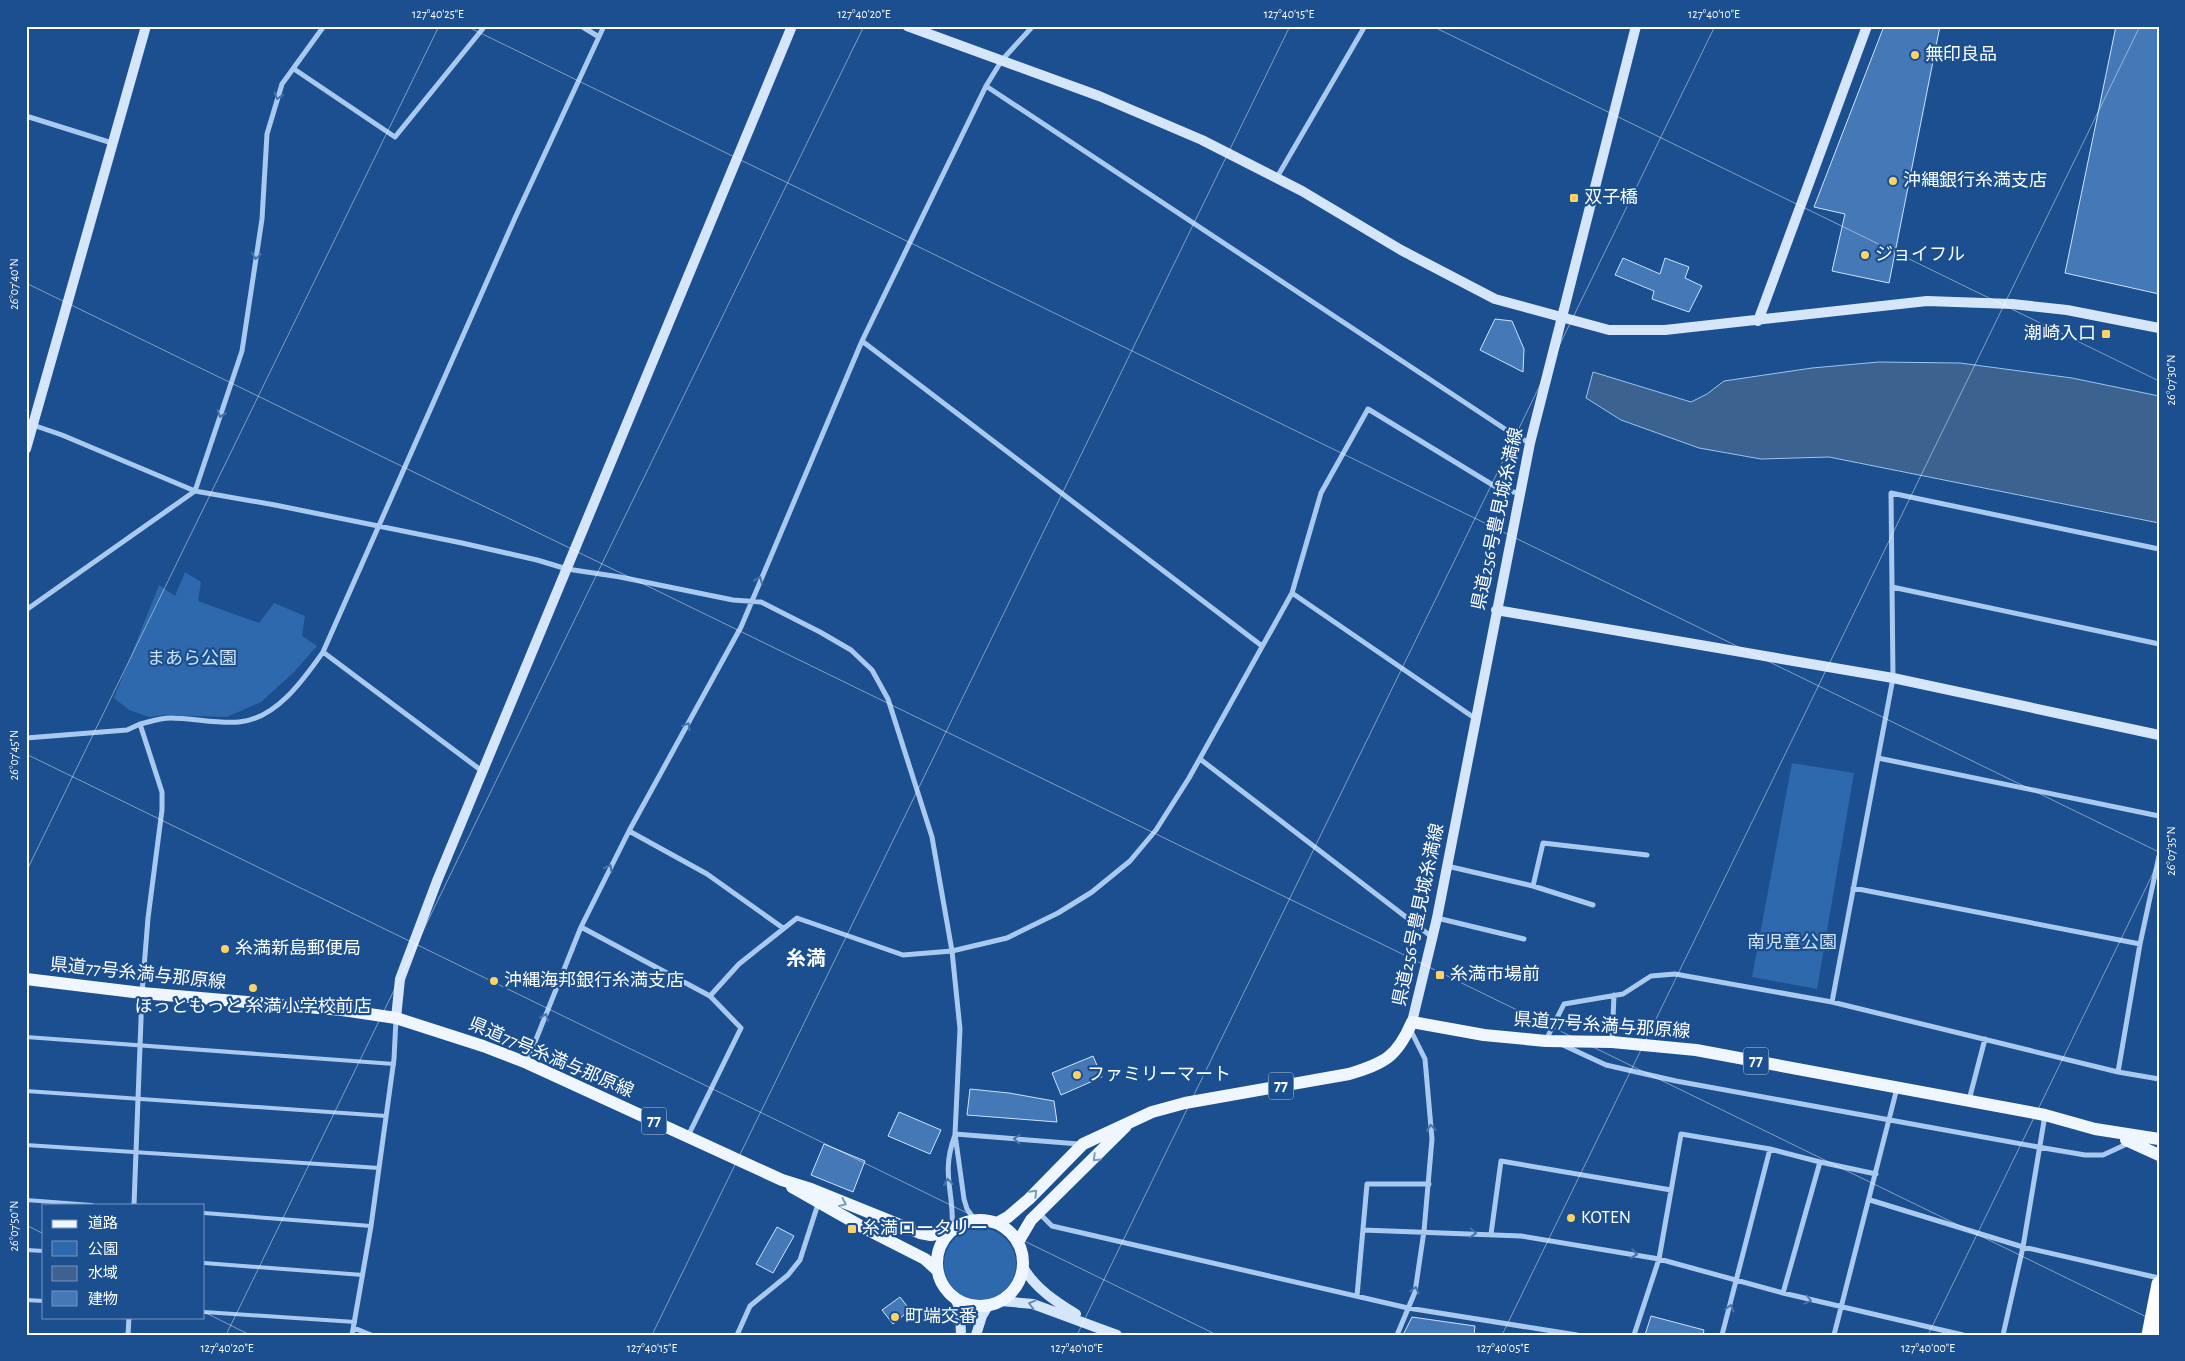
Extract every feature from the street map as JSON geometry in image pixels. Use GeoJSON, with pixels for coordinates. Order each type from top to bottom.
{"type":"FeatureCollection","features":[{"type":"Feature","properties":{"kind":"highway"},"geometry":{"type":"LineString","coordinates":[[2149,1335],[2159,1284]]}},
{"type":"Feature","properties":{"kind":"highway"},"geometry":{"type":"LineString","coordinates":[[2143,1335],[2156,1300]]}},
{"type":"Feature","properties":{"kind":"main road","name":"県道77号糸満与那原線"},"geometry":{"type":"LineString","coordinates":[[26,979],[142,993],[342,1010],[396,1018],[483,1046],[527,1063],[782,1180],[811,1189],[920,1234],[931,1235],[950,1231]]}},
{"type":"Feature","properties":{"kind":"main road","name":"県道77号糸満与那原線"},"geometry":{"type":"LineString","coordinates":[[1411,1025],[1484,1035],[1551,1041],[1612,1042],[1696,1050],[2045,1115],[2095,1129],[2132,1142],[2159,1155]]}},
{"type":"Feature","properties":{"kind":"main road","name":"77"},"geometry":{"type":"LineString","coordinates":[[996,1224],[1008,1217],[1028,1199],[1083,1144],[1152,1112],[1185,1102],[1349,1074],[1369,1068],[1402,1046],[1411,1025]]}},
{"type":"Feature","properties":{"kind":"main road","name":"77"},"geometry":{"type":"LineString","coordinates":[[1018,1242],[1039,1212],[1130,1122]]}},
{"type":"Feature","properties":{"kind":"main road","name":"県道77号糸満与那原線"},"geometry":{"type":"LineString","coordinates":[[2095,1129],[2159,1139]]}},
{"type":"Feature","properties":{"kind":"main road","name":"県道77号糸満与那原線"},"geometry":{"type":"LineString","coordinates":[[782,1180],[818,1203],[925,1259],[937,1270]]}},
{"type":"Feature","properties":{"kind":"main road","name":"77"},"geometry":{"type":"LineString","coordinates":[[950,1231],[975,1220]]}},
{"type":"Feature","properties":{"kind":"main road"},"geometry":{"type":"LineString","coordinates":[[954,1298],[965,1304],[988,1306],[1001,1301],[1016,1286],[1023,1267],[1018,1242],[1008,1231],[996,1224],[975,1220]]}},
{"type":"Feature","properties":{"kind":"main road"},"geometry":{"type":"LineString","coordinates":[[937,1270],[940,1246],[950,1231]]}},
{"type":"Feature","properties":{"kind":"main road","name":"77"},"geometry":{"type":"LineString","coordinates":[[937,1270],[946,1291],[954,1298]]}},
{"type":"Feature","properties":{"kind":"street"},"geometry":{"type":"LineString","coordinates":[[26,449],[146,26]]}},
{"type":"Feature","properties":{"kind":"street"},"geometry":{"type":"LineString","coordinates":[[26,610],[195,491],[242,351],[262,219],[267,134],[282,84],[324,26]]}},
{"type":"Feature","properties":{"kind":"street"},"geometry":{"type":"LineString","coordinates":[[294,69],[395,137],[485,26]]}},
{"type":"Feature","properties":{"kind":"street"},"geometry":{"type":"LineString","coordinates":[[581,26],[599,37]]}},
{"type":"Feature","properties":{"kind":"street"},"geometry":{"type":"LineString","coordinates":[[26,738],[127,730],[140,724],[168,718],[240,722],[276,706],[295,691],[323,652],[516,218],[604,26]]}},
{"type":"Feature","properties":{"kind":"street"},"geometry":{"type":"LineString","coordinates":[[352,1335],[380,1168],[394,1064],[398,990],[404,968],[483,772],[792,26]]}},
{"type":"Feature","properties":{"kind":"street"},"geometry":{"type":"LineString","coordinates":[[527,1063],[581,927],[629,831],[724,658],[751,602],[862,341],[986,86],[1002,60],[1033,26]]}},
{"type":"Feature","properties":{"kind":"street"},"geometry":{"type":"LineString","coordinates":[[1276,180],[1365,26]]}},
{"type":"Feature","properties":{"kind":"street","name":"県道256号豊見城糸満線"},"geometry":{"type":"LineString","coordinates":[[1411,1025],[1437,918],[1530,443],[1560,318],[1636,26]]}},
{"type":"Feature","properties":{"kind":"street"},"geometry":{"type":"LineString","coordinates":[[1758,321],[1866,26]]}},
{"type":"Feature","properties":{"kind":"street"},"geometry":{"type":"LineString","coordinates":[[909,27],[1099,96],[1202,140],[1302,192],[1401,250],[1495,299],[1608,330],[1665,330],[1927,301],[2012,304],[2067,310],[2159,328]]}},
{"type":"Feature","properties":{"kind":"street"},"geometry":{"type":"LineString","coordinates":[[986,86],[1514,435],[1530,443]]}},
{"type":"Feature","properties":{"kind":"street"},"geometry":{"type":"LineString","coordinates":[[26,116],[112,143]]}},
{"type":"Feature","properties":{"kind":"street"},"geometry":{"type":"LineString","coordinates":[[862,341],[1262,646]]}},
{"type":"Feature","properties":{"kind":"street"},"geometry":{"type":"LineString","coordinates":[[710,996],[739,964],[796,918],[903,955],[952,951],[1007,938],[1058,913],[1092,892],[1130,861],[1156,830],[1220,726],[1292,593],[1321,493],[1368,409],[1501,490],[1519,493]]}},
{"type":"Feature","properties":{"kind":"street"},"geometry":{"type":"LineString","coordinates":[[33,425],[62,435],[195,491],[380,527],[537,560],[567,569],[620,577],[770,606],[845,646],[862,660],[879,681],[896,718],[932,837],[952,951],[960,1029],[955,1134],[964,1199],[967,1209],[975,1220]]}},
{"type":"Feature","properties":{"kind":"street"},"geometry":{"type":"LineString","coordinates":[[1832,1002],[1893,678],[1891,493],[2159,549]]}},
{"type":"Feature","properties":{"kind":"street"},"geometry":{"type":"LineString","coordinates":[[1892,587],[2159,644]]}},
{"type":"Feature","properties":{"kind":"street"},"geometry":{"type":"LineString","coordinates":[[1292,593],[1476,720]]}},
{"type":"Feature","properties":{"kind":"street"},"geometry":{"type":"LineString","coordinates":[[1496,610],[1893,678],[2159,735]]}},
{"type":"Feature","properties":{"kind":"street"},"geometry":{"type":"LineString","coordinates":[[323,652],[483,772]]}},
{"type":"Feature","properties":{"kind":"street"},"geometry":{"type":"LineString","coordinates":[[134,1204],[142,993],[148,918],[162,810],[162,792],[140,724]]}},
{"type":"Feature","properties":{"kind":"street"},"geometry":{"type":"LineString","coordinates":[[1878,758],[2159,816]]}},
{"type":"Feature","properties":{"kind":"street"},"geometry":{"type":"LineString","coordinates":[[1200,759],[1432,937]]}},
{"type":"Feature","properties":{"kind":"street"},"geometry":{"type":"LineString","coordinates":[[629,831],[708,874],[783,928]]}},
{"type":"Feature","properties":{"kind":"street"},"geometry":{"type":"LineString","coordinates":[[1533,886],[1543,843],[1647,855]]}},
{"type":"Feature","properties":{"kind":"street"},"geometry":{"type":"LineString","coordinates":[[2118,1072],[2140,944],[2159,856]]}},
{"type":"Feature","properties":{"kind":"street"},"geometry":{"type":"LineString","coordinates":[[1447,866],[1533,886],[1593,905]]}},
{"type":"Feature","properties":{"kind":"street"},"geometry":{"type":"LineString","coordinates":[[1853,888],[2140,944]]}},
{"type":"Feature","properties":{"kind":"street"},"geometry":{"type":"LineString","coordinates":[[1437,918],[1524,939]]}},
{"type":"Feature","properties":{"kind":"street"},"geometry":{"type":"LineString","coordinates":[[581,927],[710,996],[741,1028],[688,1137]]}},
{"type":"Feature","properties":{"kind":"street"},"geometry":{"type":"LineString","coordinates":[[2132,1142],[2103,1155],[2085,1155],[2038,1147],[1676,1081],[1606,1065],[1551,1041],[1564,1004],[1624,994],[1652,976],[1674,974],[1832,1002],[2118,1072],[2159,1079]]}},
{"type":"Feature","properties":{"kind":"street"},"geometry":{"type":"LineString","coordinates":[[1612,1042],[1614,996]]}},
{"type":"Feature","properties":{"kind":"street"},"geometry":{"type":"LineString","coordinates":[[1397,1335],[1415,1292],[1424,1231],[1432,1139],[1425,1059],[1411,1025]]}},
{"type":"Feature","properties":{"kind":"street"},"geometry":{"type":"LineString","coordinates":[[1969,1101],[1984,1039]]}},
{"type":"Feature","properties":{"kind":"street"},"geometry":{"type":"LineString","coordinates":[[1834,1335],[1870,1200],[1897,1087]]}},
{"type":"Feature","properties":{"kind":"street"},"geometry":{"type":"LineString","coordinates":[[2002,1335],[2022,1247],[2045,1115]]}},
{"type":"Feature","properties":{"kind":"street"},"geometry":{"type":"LineString","coordinates":[[955,1134],[1083,1144]]}},
{"type":"Feature","properties":{"kind":"street"},"geometry":{"type":"LineString","coordinates":[[950,1231],[953,1214],[947,1166],[955,1134]]}},
{"type":"Feature","properties":{"kind":"street"},"geometry":{"type":"LineString","coordinates":[[1634,1335],[1659,1258],[1681,1134],[1770,1149],[1876,1174]]}},
{"type":"Feature","properties":{"kind":"street"},"geometry":{"type":"LineString","coordinates":[[1722,1335],[1770,1149]]}},
{"type":"Feature","properties":{"kind":"street"},"geometry":{"type":"LineString","coordinates":[[1490,1234],[1501,1161],[1671,1190]]}},
{"type":"Feature","properties":{"kind":"street"},"geometry":{"type":"LineString","coordinates":[[1783,1293],[1820,1162]]}},
{"type":"Feature","properties":{"kind":"street"},"geometry":{"type":"LineString","coordinates":[[1357,1296],[1367,1184],[1429,1184]]}},
{"type":"Feature","properties":{"kind":"street"},"geometry":{"type":"LineString","coordinates":[[1870,1200],[2022,1247],[2159,1278]]}},
{"type":"Feature","properties":{"kind":"street"},"geometry":{"type":"LineString","coordinates":[[737,1335],[750,1306],[788,1275],[800,1260],[818,1203]]}},
{"type":"Feature","properties":{"kind":"street"},"geometry":{"type":"LineString","coordinates":[[1039,1212],[1052,1226],[1408,1308],[1577,1335]]}},
{"type":"Feature","properties":{"kind":"street"},"geometry":{"type":"LineString","coordinates":[[1363,1230],[1521,1236],[1659,1258],[1737,1282],[1841,1308],[1963,1335]]}},
{"type":"Feature","properties":{"kind":"street"},"geometry":{"type":"LineString","coordinates":[[1023,1267],[1028,1277],[1041,1289],[1094,1325]]}},
{"type":"Feature","properties":{"kind":"street"},"geometry":{"type":"LineString","coordinates":[[954,1298],[960,1310],[960,1335]]}},
{"type":"Feature","properties":{"kind":"street"},"geometry":{"type":"LineString","coordinates":[[1001,1301],[1033,1304],[1094,1325],[1116,1335]]}},
{"type":"Feature","properties":{"kind":"street"},"geometry":{"type":"LineString","coordinates":[[976,1335],[982,1316],[988,1306]]}},
{"type":"Feature","properties":{"kind":"street"},"geometry":{"type":"LineString","coordinates":[[128,1335],[129,1318]]}},
{"type":"Feature","properties":{"kind":"street"},"geometry":{"type":"LineString","coordinates":[[355,1325],[370,1335]]}},
{"type":"Feature","properties":{"kind":"lane"},"geometry":{"type":"LineString","coordinates":[[26,1037],[394,1064]]}},
{"type":"Feature","properties":{"kind":"lane"},"geometry":{"type":"LineString","coordinates":[[26,1091],[386,1116]]}},
{"type":"Feature","properties":{"kind":"lane"},"geometry":{"type":"LineString","coordinates":[[26,1145],[380,1168]]}},
{"type":"Feature","properties":{"kind":"lane"},"geometry":{"type":"LineString","coordinates":[[26,1200],[79,1204]]}},
{"type":"Feature","properties":{"kind":"lane"},"geometry":{"type":"LineString","coordinates":[[205,1213],[371,1226]]}},
{"type":"Feature","properties":{"kind":"lane"},"geometry":{"type":"LineString","coordinates":[[26,1250],[42,1251]]}},
{"type":"Feature","properties":{"kind":"lane"},"geometry":{"type":"LineString","coordinates":[[205,1263],[363,1275]]}},
{"type":"Feature","properties":{"kind":"lane"},"geometry":{"type":"LineString","coordinates":[[26,1300],[42,1301]]}},
{"type":"Feature","properties":{"kind":"lane"},"geometry":{"type":"LineString","coordinates":[[205,1312],[355,1325]]}},
{"type":"Feature","properties":{"kind":"green space","name":"まあら公園"},"geometry":{"type":"Polygon","coordinates":[[[185,572],[201,582],[198,601],[259,623],[274,603],[305,616],[302,636],[317,646],[293,673],[261,702],[227,717],[165,715],[149,717],[129,710],[114,698],[159,585],[175,596],[185,572]]]}},
{"type":"Feature","properties":{"kind":"green space","name":"南児童公園"},"geometry":{"type":"Polygon","coordinates":[[[1792,763],[1854,773],[1817,989],[1752,977],[1792,763]]]}},
{"type":"Feature","properties":{"kind":"green space"},"geometry":{"type":"Polygon","coordinates":[[[980,1228],[1000,1234],[1010,1244],[1016,1264],[1010,1284],[1000,1294],[980,1300],[960,1294],[950,1284],[944,1264],[950,1244],[960,1234],[980,1228]]]}},
{"type":"Feature","properties":{"kind":"water"},"geometry":{"type":"Polygon","coordinates":[[[1879,362],[1960,363],[2072,378],[2159,396],[2159,523],[1829,457],[1761,459],[1699,448],[1621,420],[1586,398],[1593,372],[1691,402],[1707,394],[1724,381],[1812,368],[1879,362]]]}},
{"type":"Feature","properties":{"kind":"building"},"geometry":{"type":"Polygon","coordinates":[[[1884,26],[1940,26],[1889,283],[1832,271],[1845,214],[1814,207],[1884,26]]]}},
{"type":"Feature","properties":{"kind":"building"},"geometry":{"type":"Polygon","coordinates":[[[2116,26],[2159,26],[2159,294],[2065,273],[2116,26]]]}},
{"type":"Feature","properties":{"kind":"building"},"geometry":{"type":"Polygon","coordinates":[[[1623,258],[1660,274],[1665,258],[1689,267],[1685,278],[1702,286],[1689,312],[1652,299],[1654,291],[1615,275],[1623,258]]]}},
{"type":"Feature","properties":{"kind":"building"},"geometry":{"type":"Polygon","coordinates":[[[1495,319],[1512,321],[1524,349],[1523,372],[1480,350],[1495,319]]]}},
{"type":"Feature","properties":{"kind":"building","name":"ファミリーマート"},"geometry":{"type":"Polygon","coordinates":[[[1093,1056],[1102,1077],[1061,1095],[1052,1073],[1093,1056]]]}},
{"type":"Feature","properties":{"kind":"building"},"geometry":{"type":"Polygon","coordinates":[[[970,1089],[1009,1093],[1054,1101],[1057,1122],[967,1115],[970,1089]]]}},
{"type":"Feature","properties":{"kind":"building"},"geometry":{"type":"Polygon","coordinates":[[[899,1112],[941,1130],[930,1154],[888,1136],[899,1112]]]}},
{"type":"Feature","properties":{"kind":"building"},"geometry":{"type":"Polygon","coordinates":[[[824,1144],[865,1161],[853,1192],[811,1175],[824,1144]]]}},
{"type":"Feature","properties":{"kind":"building"},"geometry":{"type":"Polygon","coordinates":[[[777,1227],[794,1236],[773,1273],[756,1264],[777,1227]]]}},
{"type":"Feature","properties":{"kind":"building","name":"町端交番"},"geometry":{"type":"Polygon","coordinates":[[[900,1297],[910,1310],[893,1324],[882,1310],[900,1297]]]}},
{"type":"Feature","properties":{"kind":"building"},"geometry":{"type":"Polygon","coordinates":[[[1651,1316],[1704,1330],[1703,1335],[1645,1335],[1651,1316]]]}},
{"type":"Feature","properties":{"kind":"building"},"geometry":{"type":"Polygon","coordinates":[[[1412,1317],[1475,1326],[1474,1335],[1403,1335],[1412,1317]]]}},
{"type":"Feature","properties":{"kind":"place","name":"無印良品"},"geometry":{"type":"Point","coordinates":[1915,55]}},
{"type":"Feature","properties":{"kind":"place","name":"沖縄銀行糸満支店"},"geometry":{"type":"Point","coordinates":[1893,181]}},
{"type":"Feature","properties":{"kind":"place","name":"双子橋"},"geometry":{"type":"Point","coordinates":[1574,198]}},
{"type":"Feature","properties":{"kind":"place","name":"ジョイフル"},"geometry":{"type":"Point","coordinates":[1865,255]}},
{"type":"Feature","properties":{"kind":"place","name":"潮崎入口"},"geometry":{"type":"Point","coordinates":[2106,334]}},
{"type":"Feature","properties":{"kind":"place","name":"糸満新島郵便局"},"geometry":{"type":"Point","coordinates":[225,949]}},
{"type":"Feature","properties":{"kind":"place","name":"糸満市場前"},"geometry":{"type":"Point","coordinates":[1440,975]}},
{"type":"Feature","properties":{"kind":"place","name":"沖縄海邦銀行糸満支店"},"geometry":{"type":"Point","coordinates":[494,981]}},
{"type":"Feature","properties":{"kind":"place","name":"ほっともっと 糸満小学校前店"},"geometry":{"type":"Point","coordinates":[253,988]}},
{"type":"Feature","properties":{"kind":"place","name":"ファミリーマート"},"geometry":{"type":"Point","coordinates":[1077,1075]}},
{"type":"Feature","properties":{"kind":"place","name":"KOTEN"},"geometry":{"type":"Point","coordinates":[1571,1218]}},
{"type":"Feature","properties":{"kind":"place","name":"糸満ロータリー"},"geometry":{"type":"Point","coordinates":[852,1229]}},
{"type":"Feature","properties":{"kind":"place","name":"町端交番"},"geometry":{"type":"Point","coordinates":[895,1317]}},
{"type":"Feature","properties":{"kind":"district","name":"糸満"},"geometry":{"type":"Point","coordinates":[806,959]}}]}
